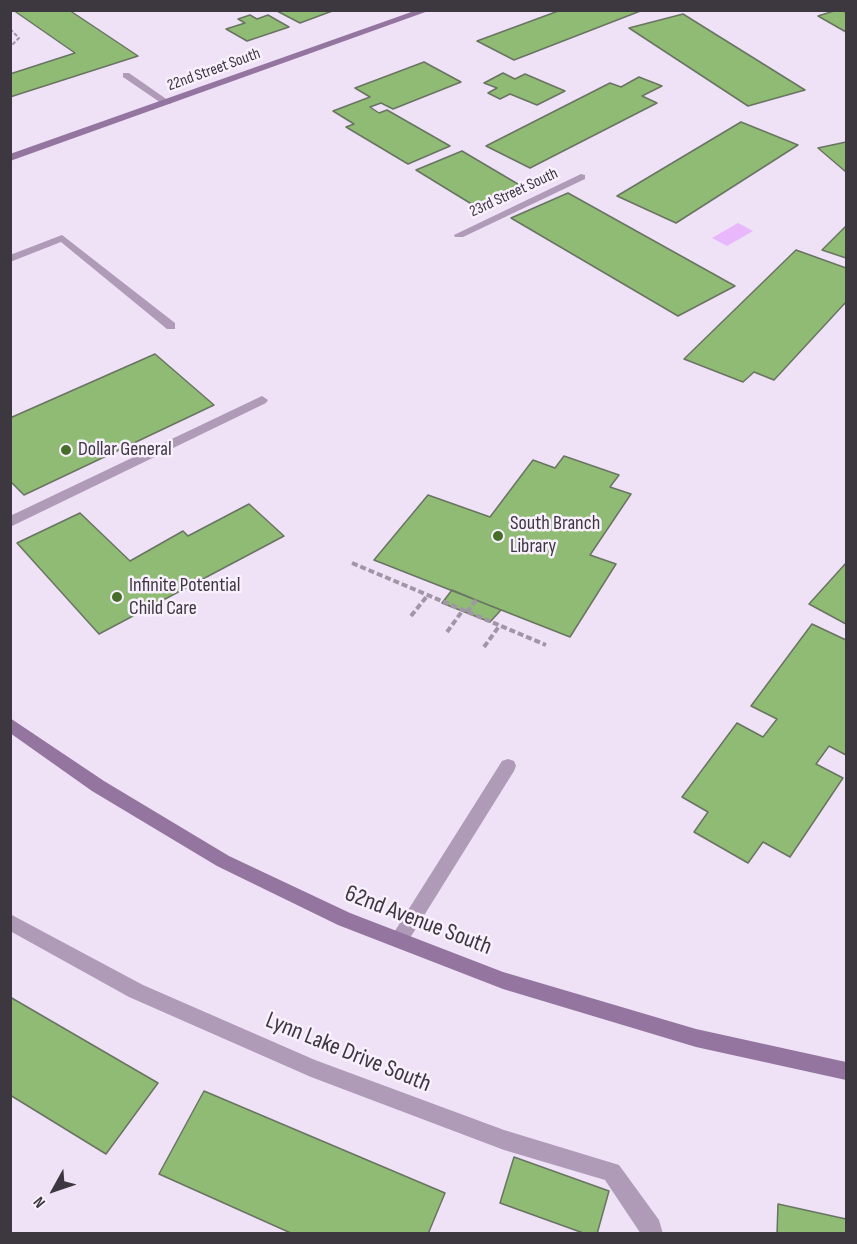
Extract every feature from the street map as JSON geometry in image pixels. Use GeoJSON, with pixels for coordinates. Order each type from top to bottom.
{"type":"FeatureCollection","features":[{"type":"Feature","properties":{"kind":"street","name":"22nd Street South"},"geometry":{"type":"LineString","coordinates":[[10,158],[427,10]]}},
{"type":"Feature","properties":{"kind":"street"},"geometry":{"type":"LineString","coordinates":[[126,75],[167,103]]}},
{"type":"Feature","properties":{"kind":"street","name":"23rd Street South"},"geometry":{"type":"LineString","coordinates":[[459,235],[581,177]]}},
{"type":"Feature","properties":{"kind":"street"},"geometry":{"type":"LineString","coordinates":[[10,259],[62,238],[171,326]]}},
{"type":"Feature","properties":{"kind":"street"},"geometry":{"type":"LineString","coordinates":[[10,522],[262,400]]}},
{"type":"Feature","properties":{"kind":"street","name":"62nd Avenue South"},"geometry":{"type":"LineString","coordinates":[[10,723],[98,786],[223,861],[344,919],[503,980],[696,1038],[846,1071]]}},
{"type":"Feature","properties":{"kind":"street"},"geometry":{"type":"LineString","coordinates":[[399,940],[508,766]]}},
{"type":"Feature","properties":{"kind":"street","name":"Lynn Lake Drive South"},"geometry":{"type":"LineString","coordinates":[[10,922],[136,991],[311,1068],[504,1140],[612,1172],[651,1228],[652,1233]]}},
{"type":"Feature","properties":{"kind":"path"},"geometry":{"type":"LineString","coordinates":[[10,29],[19,38],[10,47]]}},
{"type":"Feature","properties":{"kind":"path"},"geometry":{"type":"LineString","coordinates":[[352,563],[546,645]]}},
{"type":"Feature","properties":{"kind":"path"},"geometry":{"type":"LineString","coordinates":[[411,616],[428,595]]}},
{"type":"Feature","properties":{"kind":"path"},"geometry":{"type":"LineString","coordinates":[[447,632],[476,600]]}},
{"type":"Feature","properties":{"kind":"path"},"geometry":{"type":"LineString","coordinates":[[484,648],[500,625]]}},
{"type":"Feature","properties":{"kind":"shaded area"},"geometry":{"type":"Polygon","coordinates":[[[738,223],[753,231],[727,246],[712,238],[738,223]]]}},
{"type":"Feature","properties":{"kind":"building"},"geometry":{"type":"Polygon","coordinates":[[[13,10],[69,10],[138,56],[10,97],[10,74],[75,53],[13,10]]]}},
{"type":"Feature","properties":{"kind":"building"},"geometry":{"type":"Polygon","coordinates":[[[275,10],[335,10],[300,23],[275,10]]]}},
{"type":"Feature","properties":{"kind":"building"},"geometry":{"type":"Polygon","coordinates":[[[561,10],[643,10],[514,60],[477,41],[561,10]]]}},
{"type":"Feature","properties":{"kind":"building"},"geometry":{"type":"Polygon","coordinates":[[[837,10],[846,12],[846,32],[818,16],[837,10]]]}},
{"type":"Feature","properties":{"kind":"building"},"geometry":{"type":"Polygon","coordinates":[[[683,14],[805,90],[748,106],[629,28],[683,14]]]}},
{"type":"Feature","properties":{"kind":"building"},"geometry":{"type":"Polygon","coordinates":[[[250,15],[257,19],[268,15],[289,27],[247,41],[226,29],[245,23],[238,19],[250,15]]]}},
{"type":"Feature","properties":{"kind":"building"},"geometry":{"type":"Polygon","coordinates":[[[424,62],[461,82],[393,109],[381,103],[370,107],[379,113],[387,110],[450,146],[408,164],[346,127],[354,124],[333,111],[370,97],[355,88],[424,62]]]}},
{"type":"Feature","properties":{"kind":"building"},"geometry":{"type":"Polygon","coordinates":[[[503,73],[515,79],[525,74],[565,91],[537,105],[510,94],[500,99],[488,93],[497,88],[484,83],[503,73]]]}},
{"type":"Feature","properties":{"kind":"building"},"geometry":{"type":"Polygon","coordinates":[[[639,77],[662,86],[642,96],[657,103],[530,168],[486,146],[610,83],[621,87],[639,77]]]}},
{"type":"Feature","properties":{"kind":"building"},"geometry":{"type":"Polygon","coordinates":[[[741,122],[798,145],[676,223],[617,196],[741,122]]]}},
{"type":"Feature","properties":{"kind":"building"},"geometry":{"type":"Polygon","coordinates":[[[846,142],[846,172],[818,148],[846,142]]]}},
{"type":"Feature","properties":{"kind":"building"},"geometry":{"type":"Polygon","coordinates":[[[462,151],[528,190],[483,211],[416,170],[462,151]]]}},
{"type":"Feature","properties":{"kind":"building"},"geometry":{"type":"Polygon","coordinates":[[[568,193],[735,286],[678,316],[511,218],[568,193]]]}},
{"type":"Feature","properties":{"kind":"building"},"geometry":{"type":"Polygon","coordinates":[[[846,226],[846,258],[822,250],[846,226]]]}},
{"type":"Feature","properties":{"kind":"building"},"geometry":{"type":"Polygon","coordinates":[[[796,250],[846,268],[846,302],[774,380],[754,372],[743,382],[684,359],[796,250]]]}},
{"type":"Feature","properties":{"kind":"building","name":"Dollar General"},"geometry":{"type":"Polygon","coordinates":[[[155,354],[214,405],[24,495],[10,481],[10,418],[155,354]]]}},
{"type":"Feature","properties":{"kind":"building","name":"South Branch Library"},"geometry":{"type":"Polygon","coordinates":[[[564,456],[619,475],[610,487],[631,494],[590,555],[616,564],[570,637],[374,560],[428,495],[490,517],[533,460],[555,468],[564,456]]]}},
{"type":"Feature","properties":{"kind":"building","name":"Infinite Potential Child Care"},"geometry":{"type":"Polygon","coordinates":[[[249,504],[284,536],[99,634],[17,543],[80,513],[130,561],[183,531],[188,536],[249,504]]]}},
{"type":"Feature","properties":{"kind":"building"},"geometry":{"type":"Polygon","coordinates":[[[846,563],[846,624],[809,604],[846,563]]]}},
{"type":"Feature","properties":{"kind":"building"},"geometry":{"type":"Polygon","coordinates":[[[452,590],[501,610],[490,622],[442,603],[452,590]]]}},
{"type":"Feature","properties":{"kind":"building"},"geometry":{"type":"Polygon","coordinates":[[[812,624],[846,640],[846,755],[829,746],[816,764],[843,778],[790,857],[763,842],[748,863],[694,832],[708,812],[682,797],[737,723],[763,737],[777,719],[751,706],[812,624]]]}},
{"type":"Feature","properties":{"kind":"building"},"geometry":{"type":"Polygon","coordinates":[[[10,997],[158,1083],[106,1154],[10,1095],[10,997]]]}},
{"type":"Feature","properties":{"kind":"building"},"geometry":{"type":"Polygon","coordinates":[[[204,1091],[445,1193],[428,1234],[293,1234],[159,1174],[204,1091]]]}},
{"type":"Feature","properties":{"kind":"building"},"geometry":{"type":"Polygon","coordinates":[[[514,1157],[609,1191],[597,1234],[586,1234],[500,1203],[514,1157]]]}},
{"type":"Feature","properties":{"kind":"building"},"geometry":{"type":"Polygon","coordinates":[[[778,1204],[846,1219],[846,1234],[777,1234],[778,1204]]]}},
{"type":"Feature","properties":{"kind":"place","name":"Dollar General"},"geometry":{"type":"Point","coordinates":[66,450]}},
{"type":"Feature","properties":{"kind":"place","name":"South Branch Library"},"geometry":{"type":"Point","coordinates":[498,536]}},
{"type":"Feature","properties":{"kind":"place","name":"Infinite Potential Child Care"},"geometry":{"type":"Point","coordinates":[117,597]}}]}
